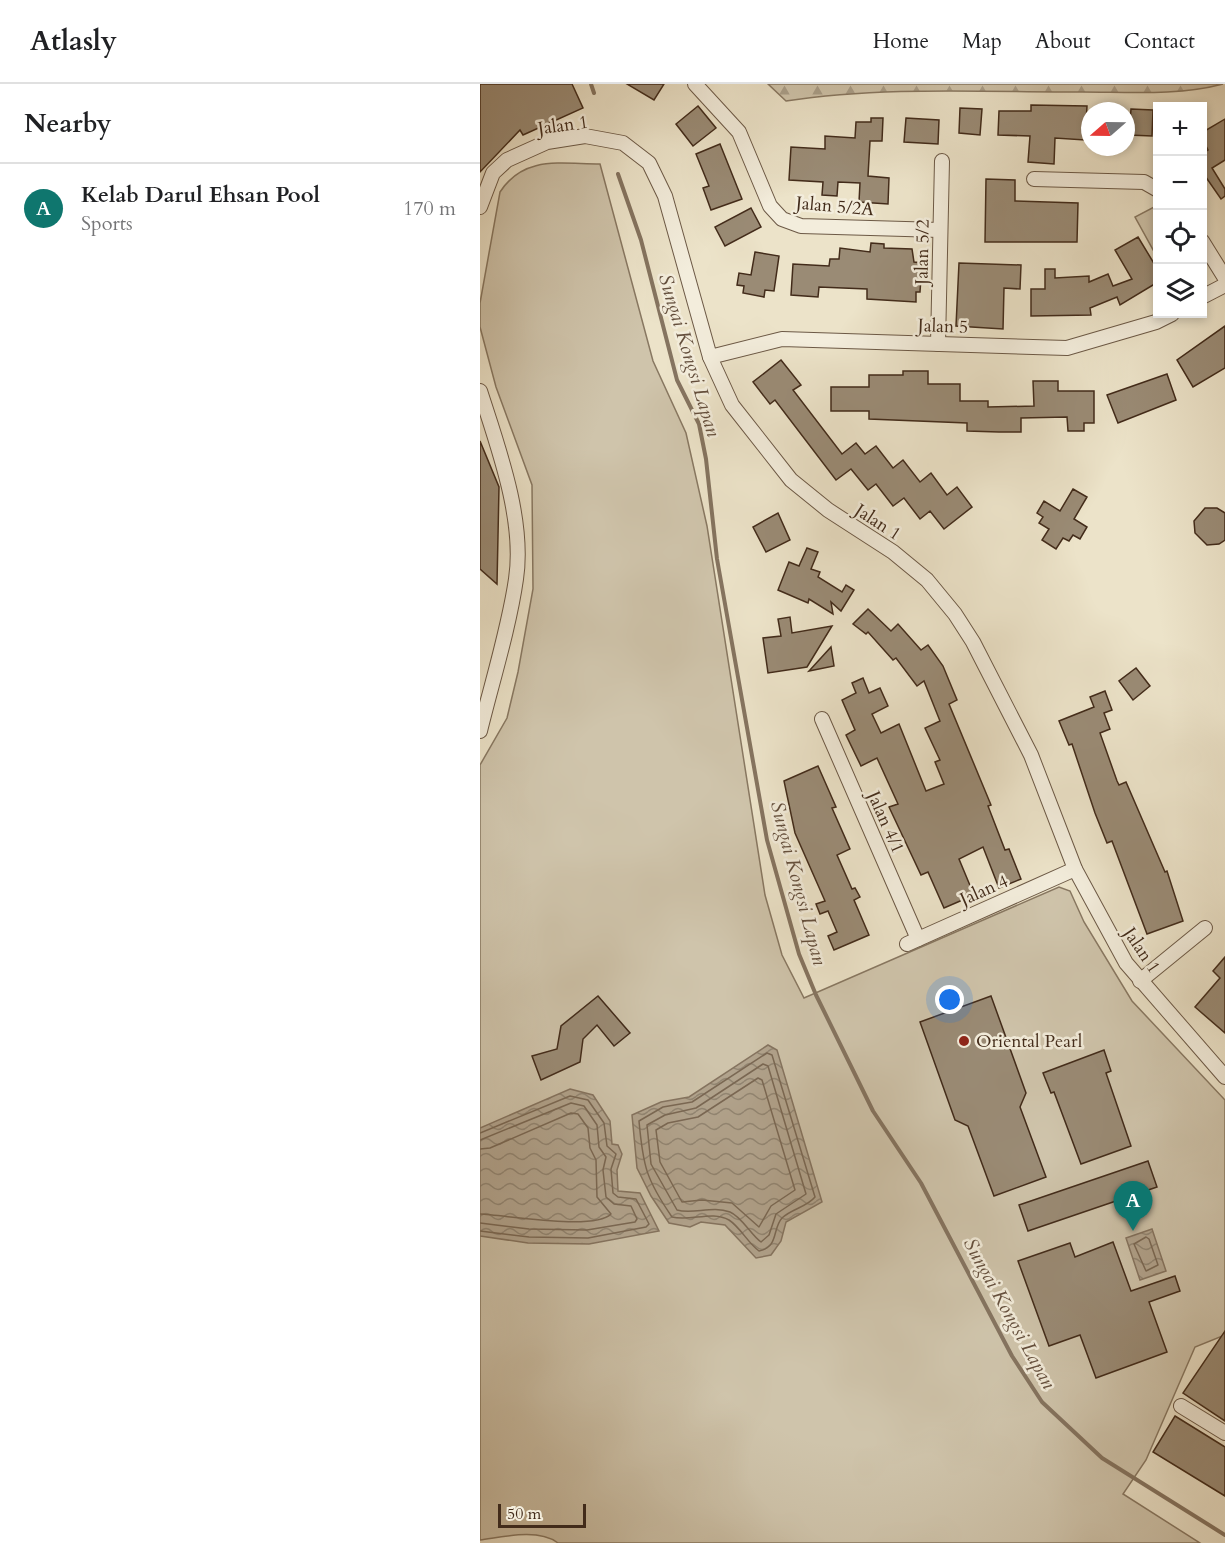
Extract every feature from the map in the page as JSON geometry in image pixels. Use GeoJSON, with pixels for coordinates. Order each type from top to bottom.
{"type":"FeatureCollection","features":[{"type":"Feature","properties":{"kind":"street","name":"Jalan 5/2A"},"geometry":{"type":"LineString","coordinates":[[695,84],[739,132],[770,206],[782,219],[801,226],[940,230]]}},
{"type":"Feature","properties":{"kind":"street","name":"Jalan 1"},"geometry":{"type":"LineString","coordinates":[[480,207],[493,173],[507,160],[524,150],[547,142],[585,136],[623,143],[649,163],[664,196],[710,357],[732,405],[791,480],[828,510],[893,552],[927,580],[955,614],[1031,755],[1075,868],[1102,922],[1140,981],[1225,1077]]}},
{"type":"Feature","properties":{"kind":"street","name":"Jalan 5/2"},"geometry":{"type":"LineString","coordinates":[[938,344],[942,161]]}},
{"type":"Feature","properties":{"kind":"street"},"geometry":{"type":"LineString","coordinates":[[1034,179],[1144,182],[1153,187]]}},
{"type":"Feature","properties":{"kind":"street"},"geometry":{"type":"LineString","coordinates":[[1207,248],[1225,278]]}},
{"type":"Feature","properties":{"kind":"street"},"geometry":{"type":"LineString","coordinates":[[1207,295],[1225,285]]}},
{"type":"Feature","properties":{"kind":"street","name":"Jalan 5"},"geometry":{"type":"LineString","coordinates":[[710,357],[782,339],[1067,348],[1164,318]]}},
{"type":"Feature","properties":{"kind":"street"},"geometry":{"type":"LineString","coordinates":[[480,392],[502,460],[515,515],[517,578],[485,687],[480,730]]}},
{"type":"Feature","properties":{"kind":"street","name":"Jalan 4/1"},"geometry":{"type":"LineString","coordinates":[[822,719],[912,941]]}},
{"type":"Feature","properties":{"kind":"street","name":"Jalan 4"},"geometry":{"type":"LineString","coordinates":[[912,941],[1075,868]]}},
{"type":"Feature","properties":{"kind":"street"},"geometry":{"type":"LineString","coordinates":[[1140,981],[1205,928]]}},
{"type":"Feature","properties":{"kind":"street"},"geometry":{"type":"LineString","coordinates":[[1181,1406],[1225,1433]]}},
{"type":"Feature","properties":{"kind":"green space"},"geometry":{"type":"Polygon","coordinates":[[[768,84],[1223,84],[1206,88],[1153,92],[896,92],[859,93],[786,101],[768,84]]]}},
{"type":"Feature","properties":{"kind":"green space"},"geometry":{"type":"Polygon","coordinates":[[[544,164],[600,164],[653,361],[686,433],[707,526],[765,895],[782,955],[804,998],[1059,887],[1070,891],[1084,922],[1132,1001],[1225,1100],[1225,1335],[1195,1347],[1146,1460],[1123,1494],[1200,1543],[558,1543],[550,1538],[531,1535],[480,1540],[480,765],[507,718],[533,589],[532,485],[496,387],[480,327],[480,303],[500,192],[510,180],[520,172],[544,164]]]}},
{"type":"Feature","properties":{"kind":"green space"},"geometry":{"type":"Polygon","coordinates":[[[1153,208],[1153,250],[1135,217],[1153,208]]]}},
{"type":"Feature","properties":{"kind":"water"},"geometry":{"type":"Polygon","coordinates":[[[768,1045],[777,1050],[822,1202],[786,1222],[781,1241],[771,1255],[756,1258],[725,1225],[701,1222],[690,1227],[669,1223],[651,1196],[637,1168],[632,1115],[661,1102],[689,1097],[768,1045]]]}},
{"type":"Feature","properties":{"kind":"water"},"geometry":{"type":"Polygon","coordinates":[[[570,1089],[593,1095],[610,1121],[612,1144],[618,1145],[622,1154],[617,1170],[618,1191],[640,1193],[659,1231],[589,1244],[528,1243],[480,1236],[480,1128],[570,1089]]]}},
{"type":"Feature","properties":{"kind":"water"},"geometry":{"type":"Polygon","coordinates":[[[1152,1229],[1166,1271],[1140,1280],[1126,1238],[1152,1229]]]}},
{"type":"Feature","properties":{"kind":"building"},"geometry":{"type":"Polygon","coordinates":[[[480,84],[572,84],[583,108],[523,135],[520,130],[480,172],[480,84]]]}},
{"type":"Feature","properties":{"kind":"building"},"geometry":{"type":"Polygon","coordinates":[[[627,84],[664,84],[654,100],[627,84]]]}},
{"type":"Feature","properties":{"kind":"building"},"geometry":{"type":"Polygon","coordinates":[[[1031,105],[1081,106],[1081,140],[1055,138],[1054,164],[1028,162],[1030,136],[998,135],[999,111],[1031,111],[1031,105]]]}},
{"type":"Feature","properties":{"kind":"building"},"geometry":{"type":"Polygon","coordinates":[[[698,106],[716,128],[693,146],[676,124],[698,106]]]}},
{"type":"Feature","properties":{"kind":"building"},"geometry":{"type":"Polygon","coordinates":[[[960,108],[982,109],[980,135],[959,133],[960,108]]]}},
{"type":"Feature","properties":{"kind":"building"},"geometry":{"type":"Polygon","coordinates":[[[1135,109],[1153,110],[1152,136],[1135,135],[1135,109]]]}},
{"type":"Feature","properties":{"kind":"building"},"geometry":{"type":"Polygon","coordinates":[[[871,118],[883,118],[882,141],[870,141],[868,176],[889,178],[888,204],[859,202],[860,183],[838,182],[837,196],[822,195],[823,182],[789,180],[791,147],[825,149],[825,136],[855,138],[856,122],[871,122],[871,118]]]}},
{"type":"Feature","properties":{"kind":"building"},"geometry":{"type":"Polygon","coordinates":[[[906,118],[939,120],[938,144],[904,142],[906,118]]]}},
{"type":"Feature","properties":{"kind":"building"},"geometry":{"type":"Polygon","coordinates":[[[1225,119],[1225,160],[1212,168],[1225,189],[1225,196],[1221,199],[1207,179],[1207,130],[1225,119]]]}},
{"type":"Feature","properties":{"kind":"building"},"geometry":{"type":"Polygon","coordinates":[[[720,144],[742,199],[711,210],[703,188],[709,186],[696,154],[720,144]]]}},
{"type":"Feature","properties":{"kind":"building"},"geometry":{"type":"Polygon","coordinates":[[[986,179],[1015,180],[1015,201],[1078,203],[1077,242],[985,242],[986,179]]]}},
{"type":"Feature","properties":{"kind":"building"},"geometry":{"type":"Polygon","coordinates":[[[751,208],[761,227],[725,246],[715,227],[751,208]]]}},
{"type":"Feature","properties":{"kind":"building"},"geometry":{"type":"Polygon","coordinates":[[[1138,237],[1153,262],[1153,285],[1120,305],[1117,297],[1090,308],[1091,315],[1031,316],[1031,289],[1045,289],[1045,269],[1055,269],[1055,278],[1089,276],[1089,282],[1108,274],[1113,286],[1132,279],[1115,250],[1138,237]]]}},
{"type":"Feature","properties":{"kind":"building"},"geometry":{"type":"Polygon","coordinates":[[[871,243],[884,244],[884,248],[912,249],[914,262],[922,263],[920,292],[916,292],[916,302],[867,299],[867,289],[819,287],[818,297],[791,295],[793,264],[829,266],[830,259],[839,259],[840,248],[870,252],[871,243]]]}},
{"type":"Feature","properties":{"kind":"building"},"geometry":{"type":"Polygon","coordinates":[[[755,252],[779,256],[774,291],[765,290],[764,297],[743,293],[744,286],[737,285],[739,273],[751,275],[755,252]]]}},
{"type":"Feature","properties":{"kind":"building"},"geometry":{"type":"Polygon","coordinates":[[[959,263],[1021,265],[1020,289],[1004,288],[1003,329],[956,326],[959,263]]]}},
{"type":"Feature","properties":{"kind":"building"},"geometry":{"type":"Polygon","coordinates":[[[1225,326],[1225,368],[1193,387],[1177,360],[1225,326]]]}},
{"type":"Feature","properties":{"kind":"building"},"geometry":{"type":"Polygon","coordinates":[[[781,360],[801,385],[793,390],[842,454],[856,443],[865,454],[876,446],[893,468],[903,460],[920,482],[931,473],[947,495],[957,487],[972,507],[944,529],[930,511],[920,519],[904,498],[893,506],[876,484],[868,490],[851,469],[836,480],[775,400],[770,404],[753,382],[781,360]]]}},
{"type":"Feature","properties":{"kind":"building"},"geometry":{"type":"Polygon","coordinates":[[[903,371],[928,371],[928,384],[960,384],[960,401],[988,401],[988,407],[1034,406],[1033,381],[1058,381],[1058,391],[1094,391],[1094,423],[1084,423],[1084,431],[1068,431],[1067,417],[1021,418],[1021,432],[967,431],[967,423],[869,419],[869,411],[831,411],[831,387],[869,387],[869,375],[903,375],[903,371]]]}},
{"type":"Feature","properties":{"kind":"building"},"geometry":{"type":"Polygon","coordinates":[[[1167,374],[1176,400],[1118,423],[1107,395],[1167,374]]]}},
{"type":"Feature","properties":{"kind":"building"},"geometry":{"type":"Polygon","coordinates":[[[480,441],[499,487],[497,584],[480,569],[480,441]]]}},
{"type":"Feature","properties":{"kind":"building"},"geometry":{"type":"Polygon","coordinates":[[[1073,489],[1087,497],[1074,519],[1087,527],[1080,539],[1073,535],[1069,541],[1063,538],[1056,549],[1042,540],[1049,529],[1039,523],[1043,517],[1037,513],[1044,501],[1060,511],[1073,489]]]}},
{"type":"Feature","properties":{"kind":"building"},"geometry":{"type":"Polygon","coordinates":[[[1205,508],[1217,508],[1225,513],[1225,540],[1219,544],[1207,545],[1195,533],[1194,521],[1205,508]]]}},
{"type":"Feature","properties":{"kind":"building"},"geometry":{"type":"Polygon","coordinates":[[[778,513],[790,540],[766,552],[753,527],[778,513]]]}},
{"type":"Feature","properties":{"kind":"building"},"geometry":{"type":"Polygon","coordinates":[[[807,548],[818,552],[811,569],[820,572],[818,577],[842,592],[846,585],[854,590],[841,611],[831,602],[833,614],[809,599],[808,603],[778,590],[789,562],[799,566],[807,548]]]}},
{"type":"Feature","properties":{"kind":"building"},"geometry":{"type":"Polygon","coordinates":[[[868,609],[891,631],[898,624],[921,650],[928,645],[943,666],[957,700],[949,704],[991,805],[988,806],[1005,850],[1009,849],[1021,879],[999,888],[983,847],[959,859],[974,895],[944,908],[928,872],[921,875],[889,807],[898,804],[877,758],[861,766],[846,735],[855,730],[842,700],[856,693],[852,683],[863,678],[869,693],[880,688],[888,706],[872,714],[881,733],[899,724],[926,791],[944,784],[935,762],[940,760],[925,728],[940,721],[924,681],[917,686],[896,658],[893,660],[868,632],[866,634],[853,624],[868,609]]]}},
{"type":"Feature","properties":{"kind":"building"},"geometry":{"type":"Polygon","coordinates":[[[790,617],[792,633],[832,626],[807,667],[768,673],[763,638],[781,636],[778,619],[790,617]]]}},
{"type":"Feature","properties":{"kind":"building"},"geometry":{"type":"Polygon","coordinates":[[[831,647],[834,666],[809,671],[831,647]]]}},
{"type":"Feature","properties":{"kind":"building"},"geometry":{"type":"Polygon","coordinates":[[[1136,668],[1150,686],[1133,700],[1119,681],[1136,668]]]}},
{"type":"Feature","properties":{"kind":"building"},"geometry":{"type":"Polygon","coordinates":[[[1105,691],[1112,710],[1104,713],[1110,729],[1100,733],[1117,781],[1119,785],[1126,782],[1165,872],[1167,871],[1183,921],[1147,934],[1112,841],[1107,843],[1095,813],[1072,744],[1069,745],[1059,721],[1094,707],[1090,697],[1105,691]]]}},
{"type":"Feature","properties":{"kind":"building"},"geometry":{"type":"Polygon","coordinates":[[[818,766],[836,807],[832,808],[850,849],[837,855],[852,889],[855,888],[860,897],[854,900],[869,935],[834,950],[828,936],[837,932],[828,911],[820,914],[816,904],[825,901],[795,833],[784,781],[818,766]]]}},
{"type":"Feature","properties":{"kind":"building"},"geometry":{"type":"Polygon","coordinates":[[[1225,957],[1225,1033],[1195,1007],[1220,978],[1213,971],[1225,957]]]}},
{"type":"Feature","properties":{"kind":"building"},"geometry":{"type":"Polygon","coordinates":[[[598,996],[630,1033],[614,1046],[597,1025],[583,1039],[580,1062],[541,1080],[532,1056],[557,1049],[561,1026],[598,996]]]}},
{"type":"Feature","properties":{"kind":"building"},"geometry":{"type":"Polygon","coordinates":[[[991,996],[1026,1093],[1020,1107],[1046,1177],[994,1196],[968,1126],[955,1120],[920,1022],[991,996]]]}},
{"type":"Feature","properties":{"kind":"building"},"geometry":{"type":"Polygon","coordinates":[[[1104,1050],[1111,1071],[1106,1073],[1131,1146],[1081,1164],[1054,1092],[1051,1093],[1043,1073],[1104,1050]]]}},
{"type":"Feature","properties":{"kind":"building"},"geometry":{"type":"Polygon","coordinates":[[[1148,1161],[1157,1187],[1028,1231],[1019,1205],[1148,1161]]]}},
{"type":"Feature","properties":{"kind":"building"},"geometry":{"type":"Polygon","coordinates":[[[1113,1242],[1131,1291],[1175,1276],[1180,1291],[1149,1302],[1167,1352],[1096,1378],[1080,1335],[1049,1346],[1018,1261],[1070,1243],[1075,1257],[1113,1242]]]}},
{"type":"Feature","properties":{"kind":"building"},"geometry":{"type":"Polygon","coordinates":[[[1225,1331],[1225,1421],[1183,1393],[1225,1331]]]}},
{"type":"Feature","properties":{"kind":"building"},"geometry":{"type":"Polygon","coordinates":[[[1175,1416],[1225,1447],[1225,1496],[1153,1452],[1175,1416]]]}},
{"type":"Feature","properties":{"kind":"waterway","name":"Sungai Kongsi Lapan"},"geometry":{"type":"LineString","coordinates":[[591,84],[594,93]]}},
{"type":"Feature","properties":{"kind":"waterway","name":"Sungai Kongsi Lapan"},"geometry":{"type":"LineString","coordinates":[[618,174],[641,240],[677,380],[699,424],[706,459],[717,559],[767,840],[799,954],[816,995],[873,1111],[921,1183],[1012,1356],[1042,1402],[1102,1458],[1225,1535]]}},
{"type":"Feature","properties":{"kind":"place","name":"Oriental Pearl"},"geometry":{"type":"Point","coordinates":[964,1041]}},
{"type":"Feature","properties":{"kind":"place","name":"Kelab Darul Ehsan Pool"},"geometry":{"type":"Point","coordinates":[1133,1231]}}]}
